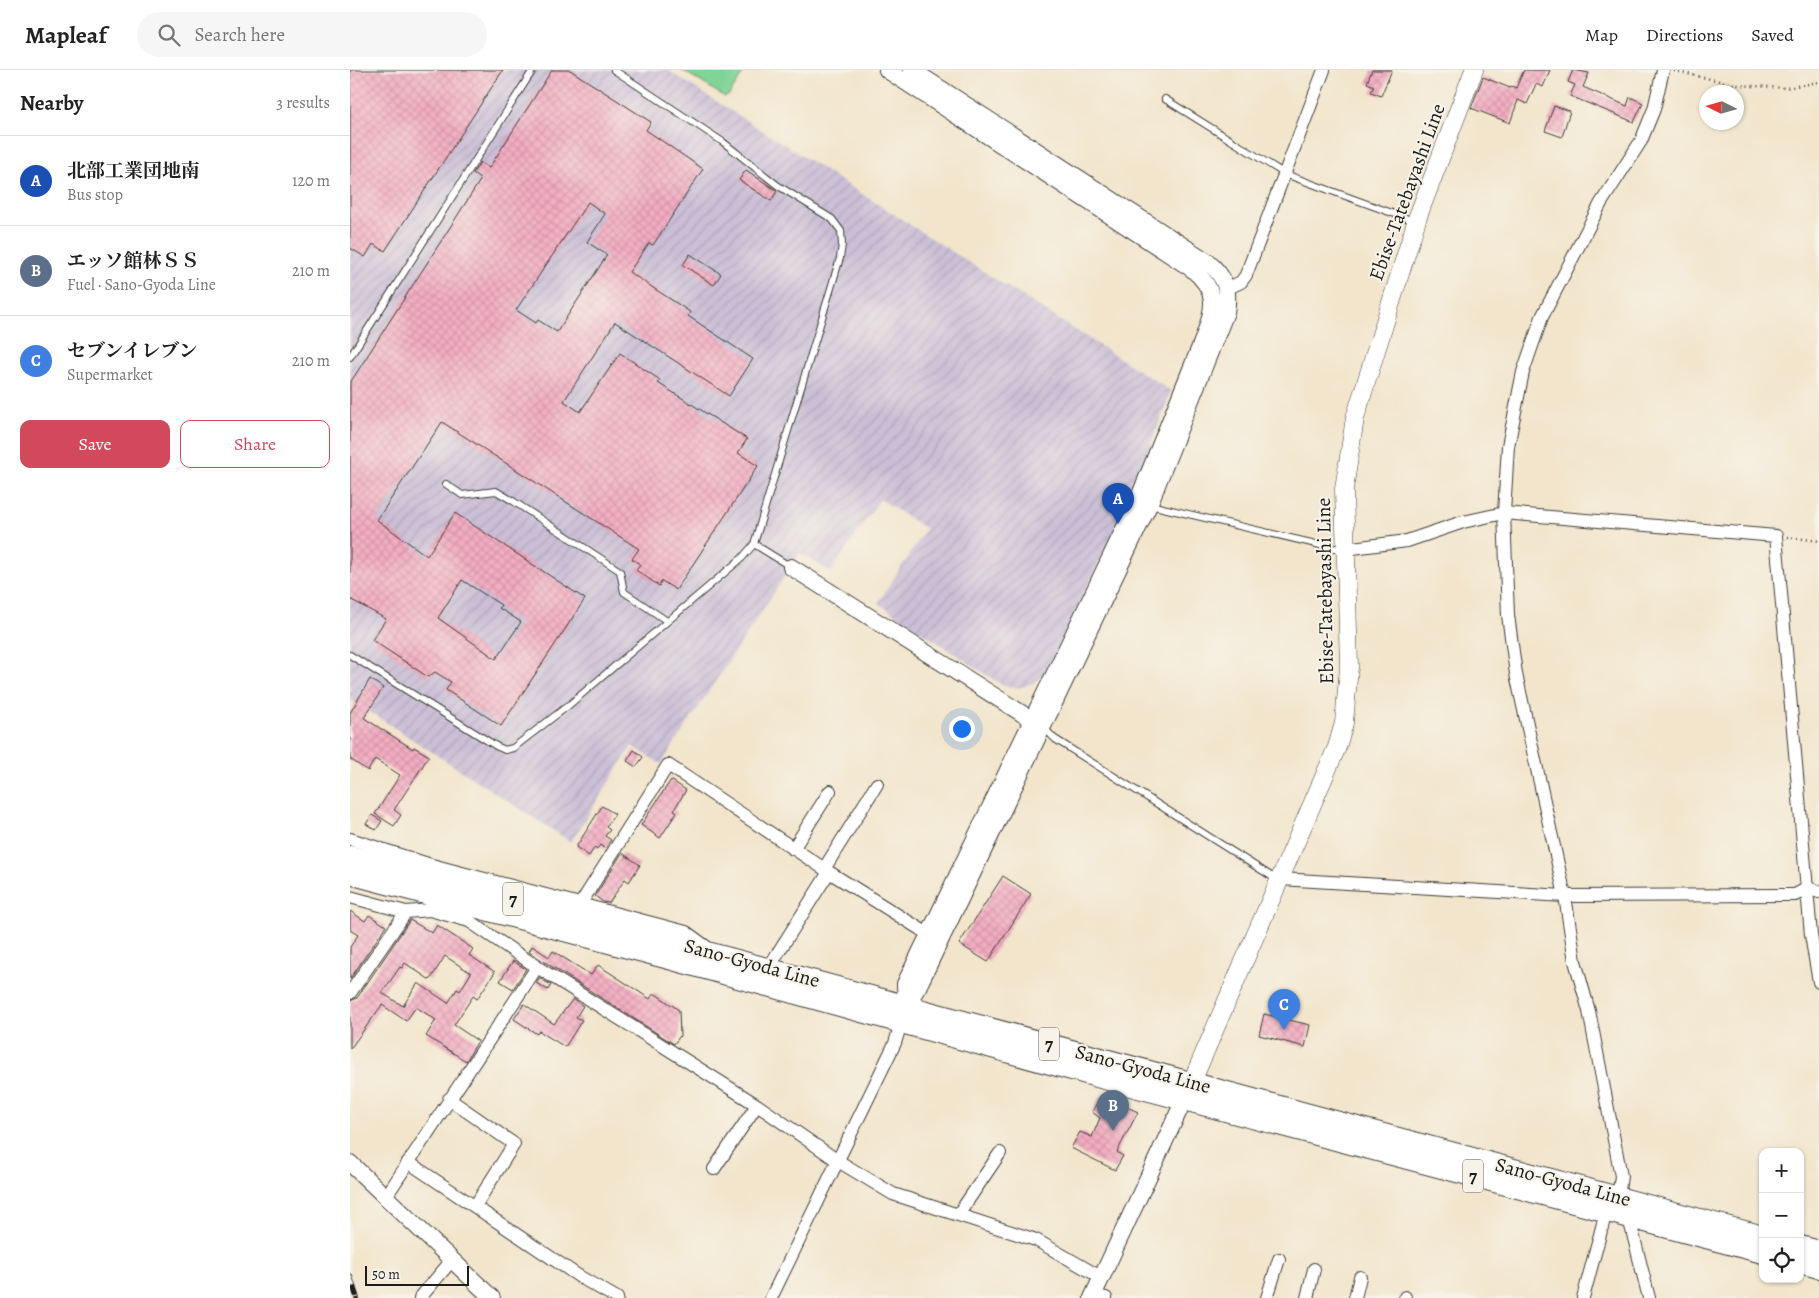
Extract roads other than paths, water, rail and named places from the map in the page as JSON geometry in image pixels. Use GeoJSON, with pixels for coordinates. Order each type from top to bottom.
{"type":"FeatureCollection","features":[{"type":"Feature","properties":{"kind":"main road","name":"Ebise-Tatebayashi Line"},"geometry":{"type":"LineString","coordinates":[[1188,1091],[1337,748],[1344,723],[1349,667],[1344,489],[1355,418],[1416,221],[1474,70]]}},
{"type":"Feature","properties":{"kind":"main road","name":"Sano-Gyoda Line"},"geometry":{"type":"LineString","coordinates":[[350,856],[674,951],[1188,1091],[1612,1204],[1759,1235]]}},
{"type":"Feature","properties":{"kind":"main road","name":"Sano-Gyoda Line"},"geometry":{"type":"LineString","coordinates":[[350,874],[674,951],[716,954],[769,967],[904,1014]]}},
{"type":"Feature","properties":{"kind":"main road","name":"Sano-Gyoda Line"},"geometry":{"type":"LineString","coordinates":[[1612,1204],[1630,1218],[1759,1252]]}},
{"type":"Feature","properties":{"kind":"main road"},"geometry":{"type":"LineString","coordinates":[[1804,1247],[1819,1251]]}},
{"type":"Feature","properties":{"kind":"main road"},"geometry":{"type":"LineString","coordinates":[[1804,1264],[1819,1268]]}},
{"type":"Feature","properties":{"kind":"street"},"geometry":{"type":"LineString","coordinates":[[887,70],[1171,254],[1204,279],[1211,290],[1213,303],[1211,316],[1144,503]]}},
{"type":"Feature","properties":{"kind":"street"},"geometry":{"type":"LineString","coordinates":[[771,1298],[895,1044],[904,1014],[918,988],[933,937],[1144,503],[1226,312],[1228,288],[1224,278],[1208,262],[912,70]]}},
{"type":"Feature","properties":{"kind":"street"},"geometry":{"type":"LineString","coordinates":[[1228,288],[1241,282],[1246,275],[1324,70]]}},
{"type":"Feature","properties":{"kind":"street"},"geometry":{"type":"LineString","coordinates":[[1583,1298],[1621,1176],[1589,1011],[1574,961],[1565,896],[1516,674],[1508,615],[1504,513],[1508,446],[1523,372],[1542,317],[1601,203],[1641,141],[1654,109],[1663,70]]}},
{"type":"Feature","properties":{"kind":"street"},"geometry":{"type":"LineString","coordinates":[[1345,549],[1407,541],[1463,522],[1504,513],[1776,536],[1814,890],[1811,935],[1819,982]]}},
{"type":"Feature","properties":{"kind":"street"},"geometry":{"type":"LineString","coordinates":[[791,567],[1038,723]]}},
{"type":"Feature","properties":{"kind":"street"},"geometry":{"type":"LineString","coordinates":[[581,903],[668,765],[826,871],[933,937]]}},
{"type":"Feature","properties":{"kind":"street"},"geometry":{"type":"LineString","coordinates":[[769,967],[877,784]]}},
{"type":"Feature","properties":{"kind":"street"},"geometry":{"type":"LineString","coordinates":[[793,849],[830,791]]}},
{"type":"Feature","properties":{"kind":"street"},"geometry":{"type":"LineString","coordinates":[[350,839],[428,864],[686,932],[716,954]]}},
{"type":"Feature","properties":{"kind":"street"},"geometry":{"type":"LineString","coordinates":[[1280,879],[1565,896],[1795,894],[1814,890]]}},
{"type":"Feature","properties":{"kind":"street"},"geometry":{"type":"LineString","coordinates":[[350,897],[406,912],[430,910],[470,921],[537,967],[757,1105],[838,1161],[893,1194],[1036,1240],[1102,1278]]}},
{"type":"Feature","properties":{"kind":"street"},"geometry":{"type":"LineString","coordinates":[[350,993],[406,912]]}},
{"type":"Feature","properties":{"kind":"street"},"geometry":{"type":"LineString","coordinates":[[385,1198],[537,967]]}},
{"type":"Feature","properties":{"kind":"street"},"geometry":{"type":"LineString","coordinates":[[1097,1297],[1102,1278],[1188,1091]]}},
{"type":"Feature","properties":{"kind":"street"},"geometry":{"type":"LineString","coordinates":[[449,1099],[514,1144],[475,1206]]}},
{"type":"Feature","properties":{"kind":"street"},"geometry":{"type":"LineString","coordinates":[[714,1168],[757,1105]]}},
{"type":"Feature","properties":{"kind":"street"},"geometry":{"type":"LineString","coordinates":[[958,1215],[1000,1153]]}},
{"type":"Feature","properties":{"kind":"street"},"geometry":{"type":"LineString","coordinates":[[408,1162],[580,1277],[617,1298]]}},
{"type":"Feature","properties":{"kind":"street"},"geometry":{"type":"LineString","coordinates":[[350,1163],[492,1298]]}},
{"type":"Feature","properties":{"kind":"street"},"geometry":{"type":"LineString","coordinates":[[1630,1218],[1649,1298]]}},
{"type":"Feature","properties":{"kind":"street"},"geometry":{"type":"LineString","coordinates":[[1267,1298],[1279,1259]]}},
{"type":"Feature","properties":{"kind":"street"},"geometry":{"type":"LineString","coordinates":[[420,1298],[452,1260]]}},
{"type":"Feature","properties":{"kind":"street"},"geometry":{"type":"LineString","coordinates":[[1306,1298],[1314,1269]]}},
{"type":"Feature","properties":{"kind":"street"},"geometry":{"type":"LineString","coordinates":[[1355,1298],[1360,1278]]}},
{"type":"Feature","properties":{"kind":"lane"},"geometry":{"type":"LineString","coordinates":[[350,357],[533,70]]}},
{"type":"Feature","properties":{"kind":"lane"},"geometry":{"type":"LineString","coordinates":[[350,655],[505,750],[514,748],[569,705],[742,558],[754,544],[840,258],[842,245],[840,231],[832,219],[777,185],[723,142],[614,70]]}},
{"type":"Feature","properties":{"kind":"lane"},"geometry":{"type":"LineString","coordinates":[[1165,99],[1285,174],[1416,221]]}},
{"type":"Feature","properties":{"kind":"lane"},"geometry":{"type":"LineString","coordinates":[[446,484],[462,495],[496,491],[620,570],[624,592],[667,621]]}},
{"type":"Feature","properties":{"kind":"lane"},"geometry":{"type":"LineString","coordinates":[[1144,503],[1333,548],[1345,549]]}},
{"type":"Feature","properties":{"kind":"lane"},"geometry":{"type":"LineString","coordinates":[[754,544],[791,567]]}},
{"type":"Feature","properties":{"kind":"lane"},"geometry":{"type":"LineString","coordinates":[[1038,723],[1055,739],[1263,871],[1280,879]]}},
{"type":"Feature","properties":{"kind":"railway"},"geometry":{"type":"LineString","coordinates":[[350,1276],[357,1298]]}},
{"type":"Feature","properties":{"kind":"place","name":"北部工業団地南"},"geometry":{"type":"Point","coordinates":[1118,524]}},
{"type":"Feature","properties":{"kind":"place","name":"セブンイレブン"},"geometry":{"type":"Point","coordinates":[1284,1030]}},
{"type":"Feature","properties":{"kind":"place","name":"エッソ館林ＳＳ"},"geometry":{"type":"Point","coordinates":[1113,1131]}}]}
